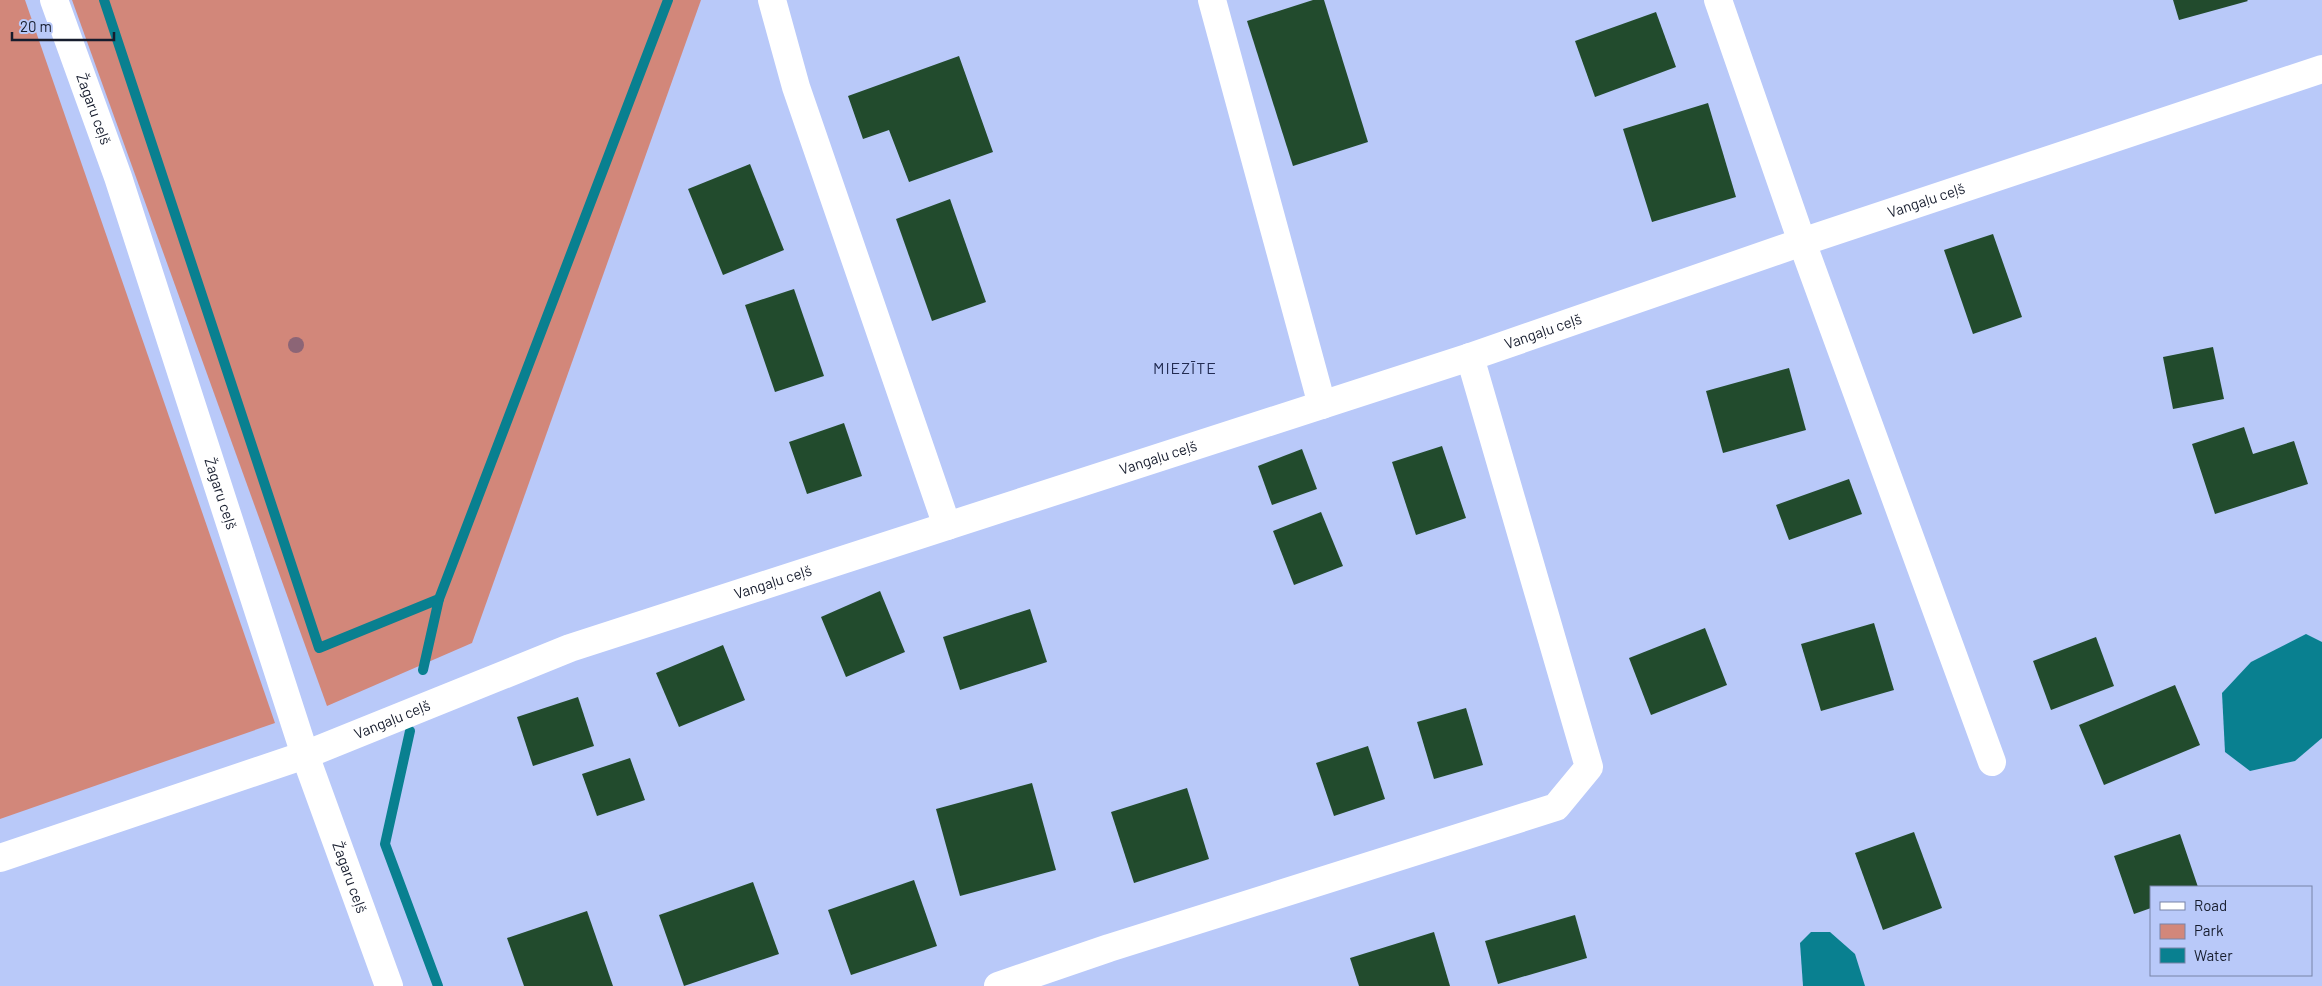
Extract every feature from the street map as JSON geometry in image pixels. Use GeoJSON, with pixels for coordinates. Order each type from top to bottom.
{"type":"FeatureCollection","features":[{"type":"Feature","properties":{"kind":"street","name":"Žagaru ceļš"},"geometry":{"type":"LineString","coordinates":[[54,0],[118,177],[305,755],[389,986]]}},
{"type":"Feature","properties":{"kind":"street"},"geometry":{"type":"LineString","coordinates":[[772,0],[796,87],[947,526]]}},
{"type":"Feature","properties":{"kind":"street"},"geometry":{"type":"LineString","coordinates":[[1212,0],[1322,405]]}},
{"type":"Feature","properties":{"kind":"street"},"geometry":{"type":"LineString","coordinates":[[1718,0],[1802,242],[1992,762]]}},
{"type":"Feature","properties":{"kind":"street","name":"Vangaļu ceļš"},"geometry":{"type":"LineString","coordinates":[[0,858],[305,755],[570,648],[1470,357],[1802,242],[2322,69]]}},
{"type":"Feature","properties":{"kind":"street"},"geometry":{"type":"LineString","coordinates":[[998,986],[1108,948],[1556,807],[1588,767],[1470,357]]}},
{"type":"Feature","properties":{"kind":"green space"},"geometry":{"type":"Polygon","coordinates":[[[0,0],[25,0],[275,723],[0,819],[0,0]]]}},
{"type":"Feature","properties":{"kind":"green space"},"geometry":{"type":"Polygon","coordinates":[[[72,0],[701,0],[472,643],[327,706],[72,0]]]}},
{"type":"Feature","properties":{"kind":"water"},"geometry":{"type":"Polygon","coordinates":[[[2306,634],[2322,642],[2322,738],[2295,761],[2250,771],[2225,752],[2222,693],[2251,662],[2306,634]]]}},
{"type":"Feature","properties":{"kind":"water"},"geometry":{"type":"Polygon","coordinates":[[[1811,932],[1830,932],[1855,954],[1865,986],[1803,986],[1800,943],[1811,932]]]}},
{"type":"Feature","properties":{"kind":"building"},"geometry":{"type":"Polygon","coordinates":[[[1313,0],[1324,0],[1368,142],[1293,166],[1247,21],[1313,0]]]}},
{"type":"Feature","properties":{"kind":"building"},"geometry":{"type":"Polygon","coordinates":[[[2173,0],[2247,0],[2248,1],[2179,20],[2173,0]]]}},
{"type":"Feature","properties":{"kind":"building"},"geometry":{"type":"Polygon","coordinates":[[[1656,12],[1676,67],[1595,97],[1575,41],[1656,12]]]}},
{"type":"Feature","properties":{"kind":"building"},"geometry":{"type":"Polygon","coordinates":[[[959,56],[993,152],[909,182],[889,130],[863,139],[848,96],[959,56]]]}},
{"type":"Feature","properties":{"kind":"building"},"geometry":{"type":"Polygon","coordinates":[[[1708,103],[1736,197],[1652,222],[1623,129],[1708,103]]]}},
{"type":"Feature","properties":{"kind":"building"},"geometry":{"type":"Polygon","coordinates":[[[750,164],[784,250],[723,275],[688,189],[750,164]]]}},
{"type":"Feature","properties":{"kind":"building"},"geometry":{"type":"Polygon","coordinates":[[[950,199],[986,302],[932,321],[896,219],[950,199]]]}},
{"type":"Feature","properties":{"kind":"building"},"geometry":{"type":"Polygon","coordinates":[[[1993,234],[2022,317],[1973,334],[1944,250],[1993,234]]]}},
{"type":"Feature","properties":{"kind":"building"},"geometry":{"type":"Polygon","coordinates":[[[794,289],[824,376],[775,392],[745,305],[794,289]]]}},
{"type":"Feature","properties":{"kind":"building"},"geometry":{"type":"Polygon","coordinates":[[[2213,347],[2224,399],[2173,409],[2163,357],[2213,347]]]}},
{"type":"Feature","properties":{"kind":"building"},"geometry":{"type":"Polygon","coordinates":[[[1789,368],[1806,430],[1723,453],[1706,391],[1789,368]]]}},
{"type":"Feature","properties":{"kind":"building"},"geometry":{"type":"Polygon","coordinates":[[[844,423],[862,476],[807,494],[789,442],[844,423]]]}},
{"type":"Feature","properties":{"kind":"building"},"geometry":{"type":"Polygon","coordinates":[[[2244,427],[2253,454],[2294,441],[2308,484],[2215,514],[2192,444],[2244,427]]]}},
{"type":"Feature","properties":{"kind":"building"},"geometry":{"type":"Polygon","coordinates":[[[1442,446],[1466,518],[1416,535],[1392,462],[1442,446]]]}},
{"type":"Feature","properties":{"kind":"building"},"geometry":{"type":"Polygon","coordinates":[[[1302,449],[1317,489],[1272,505],[1258,466],[1302,449]]]}},
{"type":"Feature","properties":{"kind":"building"},"geometry":{"type":"Polygon","coordinates":[[[1849,479],[1862,514],[1789,540],[1776,505],[1849,479]]]}},
{"type":"Feature","properties":{"kind":"building"},"geometry":{"type":"Polygon","coordinates":[[[1321,512],[1343,566],[1294,585],[1273,531],[1321,512]]]}},
{"type":"Feature","properties":{"kind":"building"},"geometry":{"type":"Polygon","coordinates":[[[880,591],[905,652],[846,677],[821,617],[880,591]]]}},
{"type":"Feature","properties":{"kind":"building"},"geometry":{"type":"Polygon","coordinates":[[[1030,609],[1047,662],[960,690],[943,637],[1030,609]]]}},
{"type":"Feature","properties":{"kind":"building"},"geometry":{"type":"Polygon","coordinates":[[[1874,623],[1894,690],[1821,711],[1801,644],[1874,623]]]}},
{"type":"Feature","properties":{"kind":"building"},"geometry":{"type":"Polygon","coordinates":[[[1705,628],[1727,685],[1651,715],[1629,658],[1705,628]]]}},
{"type":"Feature","properties":{"kind":"building"},"geometry":{"type":"Polygon","coordinates":[[[2096,637],[2114,686],[2051,710],[2033,661],[2096,637]]]}},
{"type":"Feature","properties":{"kind":"building"},"geometry":{"type":"Polygon","coordinates":[[[723,645],[745,700],[679,727],[656,673],[723,645]]]}},
{"type":"Feature","properties":{"kind":"building"},"geometry":{"type":"Polygon","coordinates":[[[2175,685],[2200,745],[2104,785],[2079,725],[2175,685]]]}},
{"type":"Feature","properties":{"kind":"building"},"geometry":{"type":"Polygon","coordinates":[[[578,697],[594,746],[533,766],[517,717],[578,697]]]}},
{"type":"Feature","properties":{"kind":"building"},"geometry":{"type":"Polygon","coordinates":[[[1466,708],[1483,765],[1434,779],[1417,722],[1466,708]]]}},
{"type":"Feature","properties":{"kind":"building"},"geometry":{"type":"Polygon","coordinates":[[[1368,746],[1385,799],[1334,816],[1316,763],[1368,746]]]}},
{"type":"Feature","properties":{"kind":"building"},"geometry":{"type":"Polygon","coordinates":[[[630,758],[645,800],[597,816],[582,774],[630,758]]]}},
{"type":"Feature","properties":{"kind":"building"},"geometry":{"type":"Polygon","coordinates":[[[1032,783],[1056,870],[960,896],[936,809],[1032,783]]]}},
{"type":"Feature","properties":{"kind":"building"},"geometry":{"type":"Polygon","coordinates":[[[1187,788],[1209,859],[1134,883],[1111,812],[1187,788]]]}},
{"type":"Feature","properties":{"kind":"building"},"geometry":{"type":"Polygon","coordinates":[[[1914,832],[1942,908],[1883,930],[1855,853],[1914,832]]]}},
{"type":"Feature","properties":{"kind":"building"},"geometry":{"type":"Polygon","coordinates":[[[2180,834],[2198,886],[2150,886],[2150,908],[2134,914],[2114,856],[2180,834]]]}},
{"type":"Feature","properties":{"kind":"building"},"geometry":{"type":"Polygon","coordinates":[[[914,880],[937,946],[851,975],[828,910],[914,880]]]}},
{"type":"Feature","properties":{"kind":"building"},"geometry":{"type":"Polygon","coordinates":[[[753,882],[779,954],[684,986],[659,915],[753,882]]]}},
{"type":"Feature","properties":{"kind":"building"},"geometry":{"type":"Polygon","coordinates":[[[587,911],[613,986],[524,986],[507,938],[587,911]]]}},
{"type":"Feature","properties":{"kind":"building"},"geometry":{"type":"Polygon","coordinates":[[[1575,915],[1587,958],[1498,984],[1485,941],[1575,915]]]}},
{"type":"Feature","properties":{"kind":"building"},"geometry":{"type":"Polygon","coordinates":[[[1434,932],[1450,986],[1359,986],[1350,958],[1434,932]]]}},
{"type":"Feature","properties":{"kind":"waterway"},"geometry":{"type":"LineString","coordinates":[[104,0],[319,648],[439,599]]}},
{"type":"Feature","properties":{"kind":"waterway"},"geometry":{"type":"LineString","coordinates":[[423,670],[439,599],[668,0]]}},
{"type":"Feature","properties":{"kind":"waterway"},"geometry":{"type":"LineString","coordinates":[[410,731],[385,844],[438,986]]}},
{"type":"Feature","properties":{"kind":"district","name":"MIEZĪTE"},"geometry":{"type":"Point","coordinates":[1185,368]}}]}
